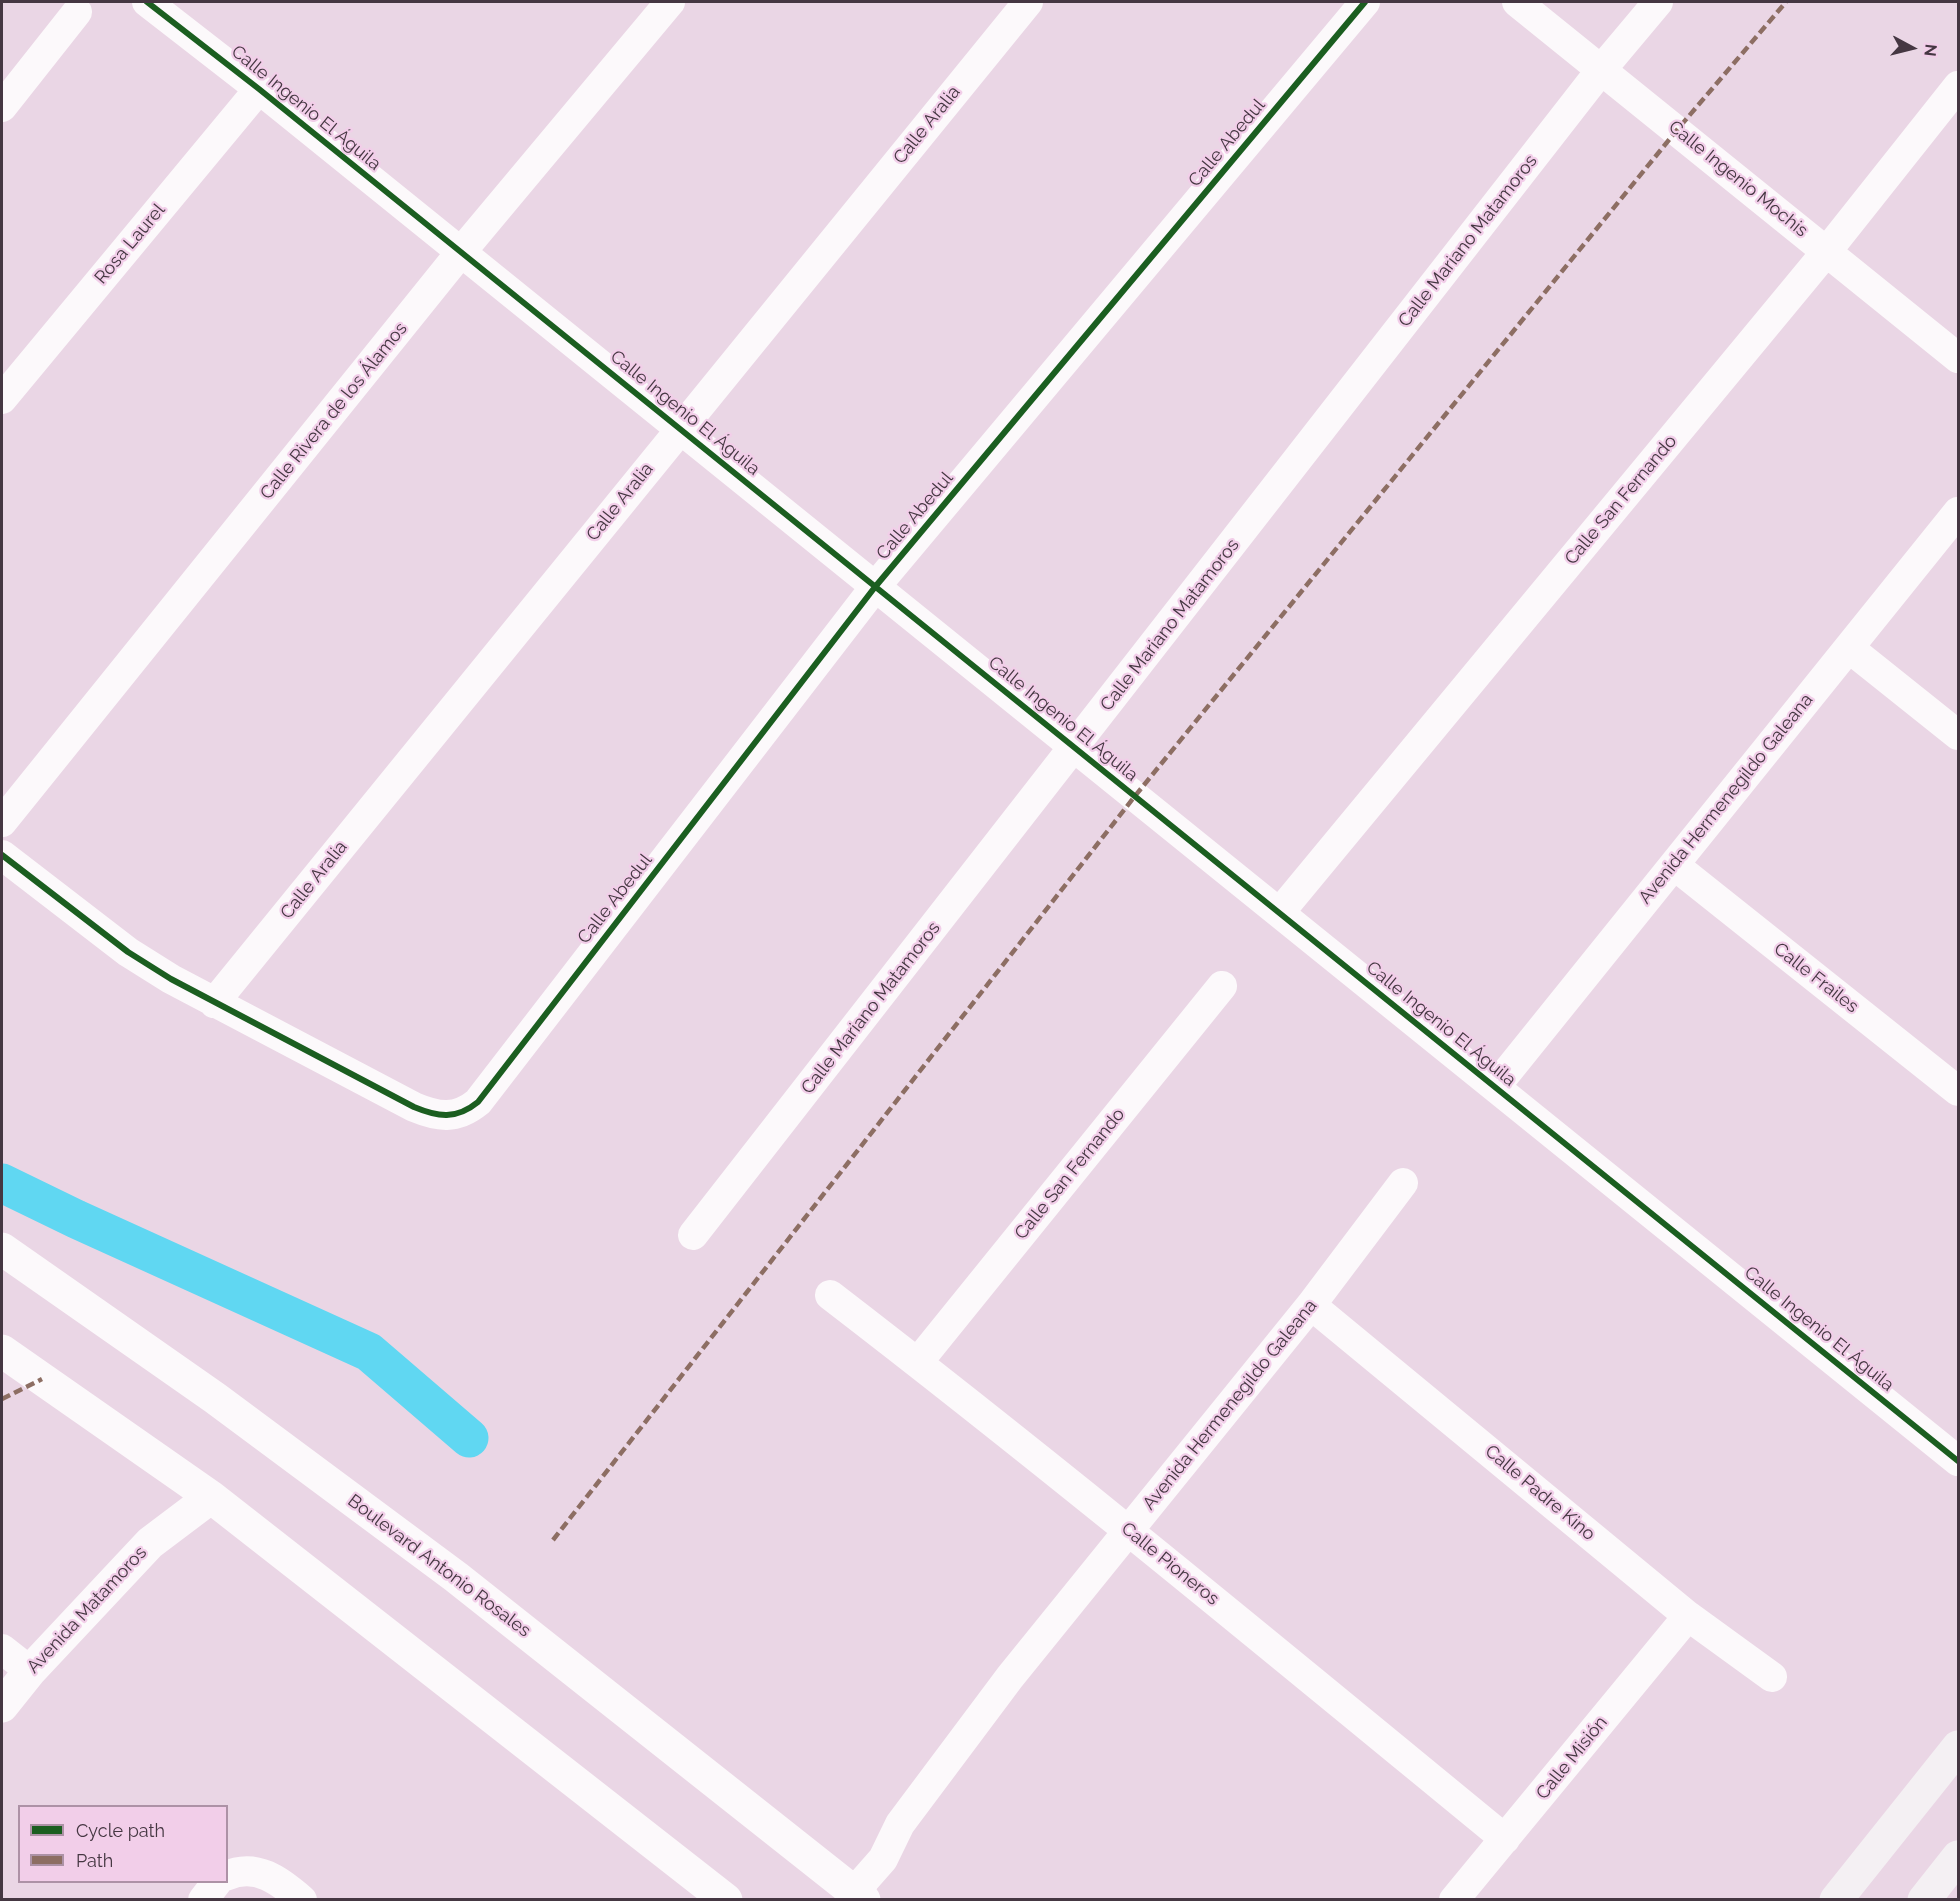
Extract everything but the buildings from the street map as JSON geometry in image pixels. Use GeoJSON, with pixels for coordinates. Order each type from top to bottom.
{"type":"FeatureCollection","features":[{"type":"Feature","properties":{"kind":"main road"},"geometry":{"type":"LineString","coordinates":[[1836,1899],[1959,1747]]}},
{"type":"Feature","properties":{"kind":"main road"},"geometry":{"type":"LineString","coordinates":[[1924,1899],[1959,1857]]}},
{"type":"Feature","properties":{"kind":"street","name":"Calle Ingenio El Águila"},"geometry":{"type":"LineString","coordinates":[[147,2],[259,89],[1959,1461]]}},
{"type":"Feature","properties":{"kind":"street","name":"Calle Rivera de los Álamos"},"geometry":{"type":"LineString","coordinates":[[2,822],[461,252],[670,2]]}},
{"type":"Feature","properties":{"kind":"street","name":"Calle Aralia"},"geometry":{"type":"LineString","coordinates":[[214,1003],[1028,2]]}},
{"type":"Feature","properties":{"kind":"street","name":"Calle Abedul"},"geometry":{"type":"LineString","coordinates":[[2,855],[128,952],[214,1003],[414,1107],[431,1114],[450,1115],[468,1110],[478,1102],[875,587],[1365,2]]}},
{"type":"Feature","properties":{"kind":"street","name":"Calle Ingenio Mochis"},"geometry":{"type":"LineString","coordinates":[[1517,2],[1959,358]]}},
{"type":"Feature","properties":{"kind":"street","name":"Calle Mariano Matamoros"},"geometry":{"type":"LineString","coordinates":[[693,1235],[1601,70],[1658,2]]}},
{"type":"Feature","properties":{"kind":"street"},"geometry":{"type":"LineString","coordinates":[[2,107],[76,12]]}},
{"type":"Feature","properties":{"kind":"street","name":"Calle San Fernando"},"geometry":{"type":"LineString","coordinates":[[1280,912],[1827,251],[1959,86]]}},
{"type":"Feature","properties":{"kind":"street","name":"Rosa Laurel"},"geometry":{"type":"LineString","coordinates":[[2,399],[259,89]]}},
{"type":"Feature","properties":{"kind":"street","name":"Avenida Hermenegildo Galeana"},"geometry":{"type":"LineString","coordinates":[[1495,1087],[1959,512]]}},
{"type":"Feature","properties":{"kind":"street"},"geometry":{"type":"LineString","coordinates":[[1849,648],[1959,735]]}},
{"type":"Feature","properties":{"kind":"street","name":"Calle Frailes"},"geometry":{"type":"LineString","coordinates":[[1674,865],[1959,1091]]}},
{"type":"Feature","properties":{"kind":"street","name":"Calle San Fernando"},"geometry":{"type":"LineString","coordinates":[[918,1362],[1222,986]]}},
{"type":"Feature","properties":{"kind":"street","name":"Avenida Hermenegildo Galeana"},"geometry":{"type":"LineString","coordinates":[[859,1896],[884,1859],[900,1824],[1010,1677],[1311,1305],[1403,1183]]}},
{"type":"Feature","properties":{"kind":"street","name":"Boulevard Antonio Rosales"},"geometry":{"type":"LineString","coordinates":[[2,1249],[215,1398],[456,1577],[859,1896]]}},
{"type":"Feature","properties":{"kind":"street","name":"Calle Pioneros"},"geometry":{"type":"LineString","coordinates":[[830,1295],[1130,1531],[1505,1839]]}},
{"type":"Feature","properties":{"kind":"street","name":"Calle Padre Kino"},"geometry":{"type":"LineString","coordinates":[[1311,1305],[1688,1616],[1772,1677]]}},
{"type":"Feature","properties":{"kind":"street"},"geometry":{"type":"LineString","coordinates":[[2,1352],[212,1497],[726,1899]]}},
{"type":"Feature","properties":{"kind":"street","name":"Avenida Matamoros"},"geometry":{"type":"LineString","coordinates":[[2,1706],[30,1671],[150,1543],[212,1497]]}},
{"type":"Feature","properties":{"kind":"street","name":"Calle Misión"},"geometry":{"type":"LineString","coordinates":[[1454,1899],[1688,1616]]}},
{"type":"Feature","properties":{"kind":"street"},"geometry":{"type":"LineString","coordinates":[[2,1649],[30,1671]]}},
{"type":"Feature","properties":{"kind":"street"},"geometry":{"type":"LineString","coordinates":[[228,1875],[237,1871],[259,1872],[278,1880],[302,1899]]}},
{"type":"Feature","properties":{"kind":"street"},"geometry":{"type":"LineString","coordinates":[[203,1899],[215,1883]]}},
{"type":"Feature","properties":{"kind":"waterway"},"geometry":{"type":"LineString","coordinates":[[2,1183],[369,1352],[469,1438]]}},
{"type":"Feature","properties":{"kind":"marked path"},"geometry":{"type":"LineString","coordinates":[[553,1540],[1135,796],[1677,130],[1786,2]]}},
{"type":"Feature","properties":{"kind":"marked path"},"geometry":{"type":"LineString","coordinates":[[2,1399],[42,1379]]}},
{"type":"Feature","properties":{"kind":"cycle path"},"geometry":{"type":"LineString","coordinates":[[147,2],[259,89],[1958,1461]]}},
{"type":"Feature","properties":{"kind":"cycle path"},"geometry":{"type":"LineString","coordinates":[[2,855],[128,952],[171,979],[414,1107],[439,1115],[454,1114],[470,1108],[478,1102],[875,587],[1365,2]]}}]}
